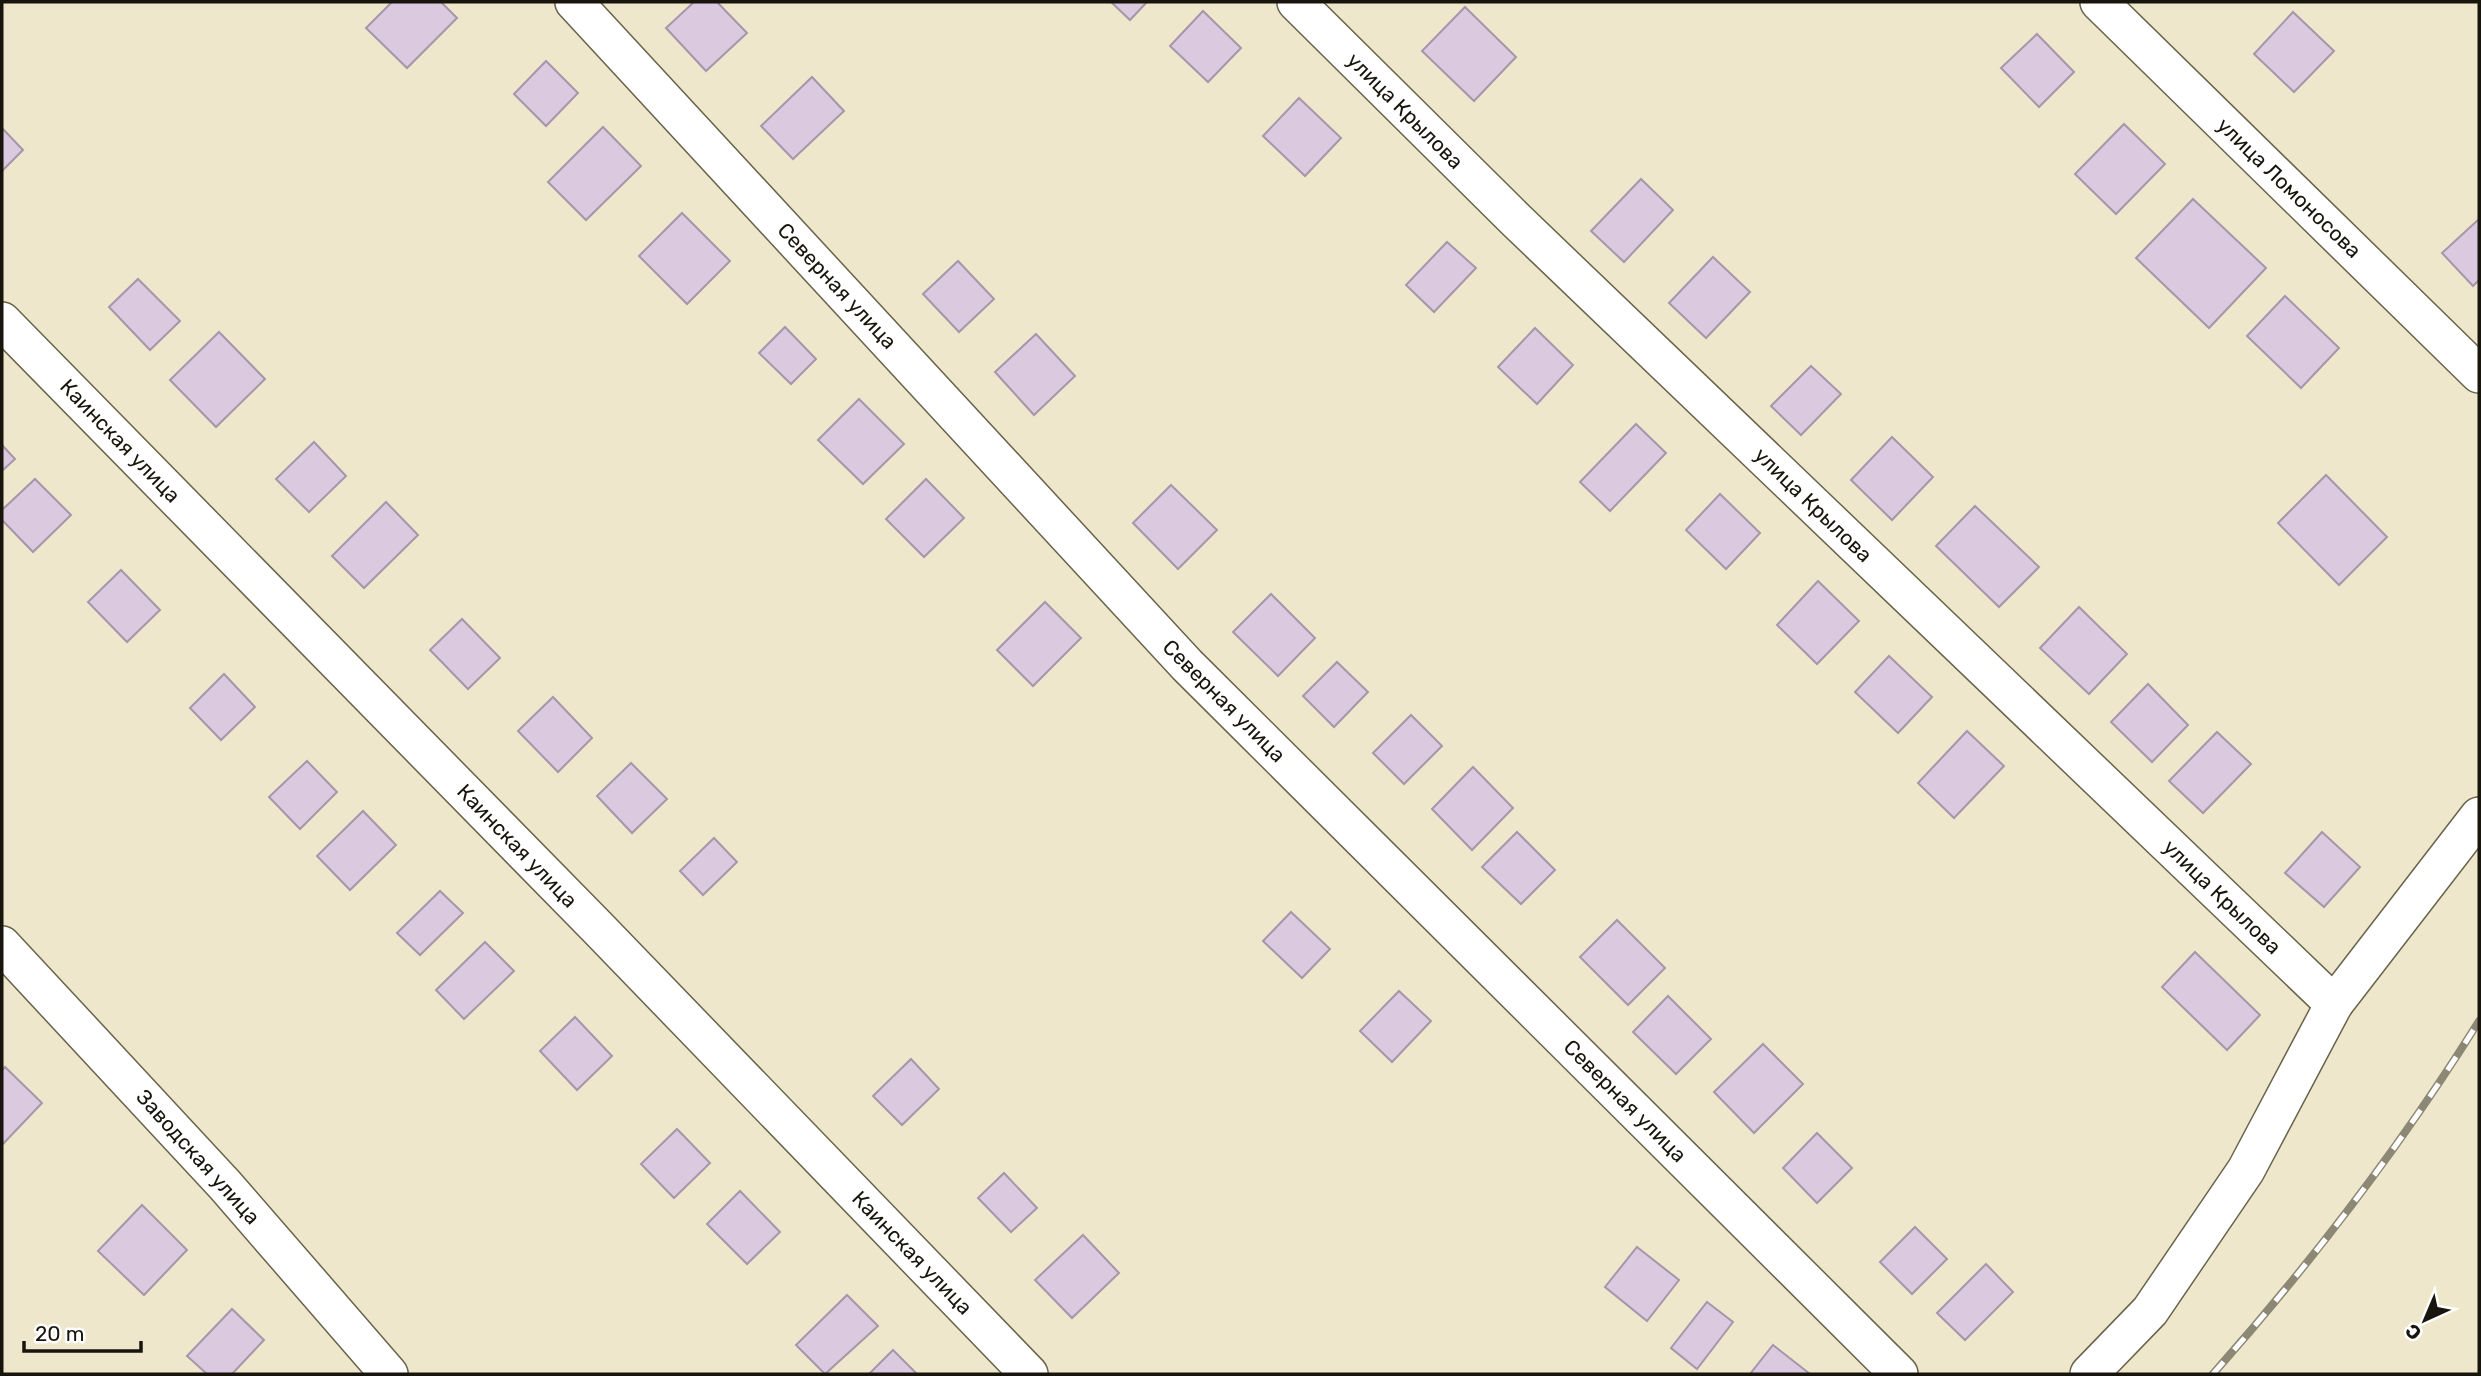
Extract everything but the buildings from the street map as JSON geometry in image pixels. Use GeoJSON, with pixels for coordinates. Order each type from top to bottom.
{"type":"FeatureCollection","features":[{"type":"Feature","properties":{"kind":"street","name":"Северная улица"},"geometry":{"type":"LineString","coordinates":[[574,2],[1187,666],[1899,1374]]}},
{"type":"Feature","properties":{"kind":"street","name":"улица Крылова"},"geometry":{"type":"LineString","coordinates":[[1296,2],[1517,221],[2334,1004]]}},
{"type":"Feature","properties":{"kind":"street","name":"улица Ломоносова"},"geometry":{"type":"LineString","coordinates":[[2099,2],[2479,374]]}},
{"type":"Feature","properties":{"kind":"street","name":"Каинская улица"},"geometry":{"type":"LineString","coordinates":[[2,321],[597,927],[1029,1374]]}},
{"type":"Feature","properties":{"kind":"street"},"geometry":{"type":"LineString","coordinates":[[2088,1374],[2150,1311],[2246,1170],[2334,1004],[2479,816]]}},
{"type":"Feature","properties":{"kind":"street","name":"Заводская улица"},"geometry":{"type":"LineString","coordinates":[[2,945],[225,1185],[389,1374]]}},
{"type":"Feature","properties":{"kind":"railway"},"geometry":{"type":"LineString","coordinates":[[2213,1374],[2285,1290],[2354,1203],[2479,1021]]}}]}
